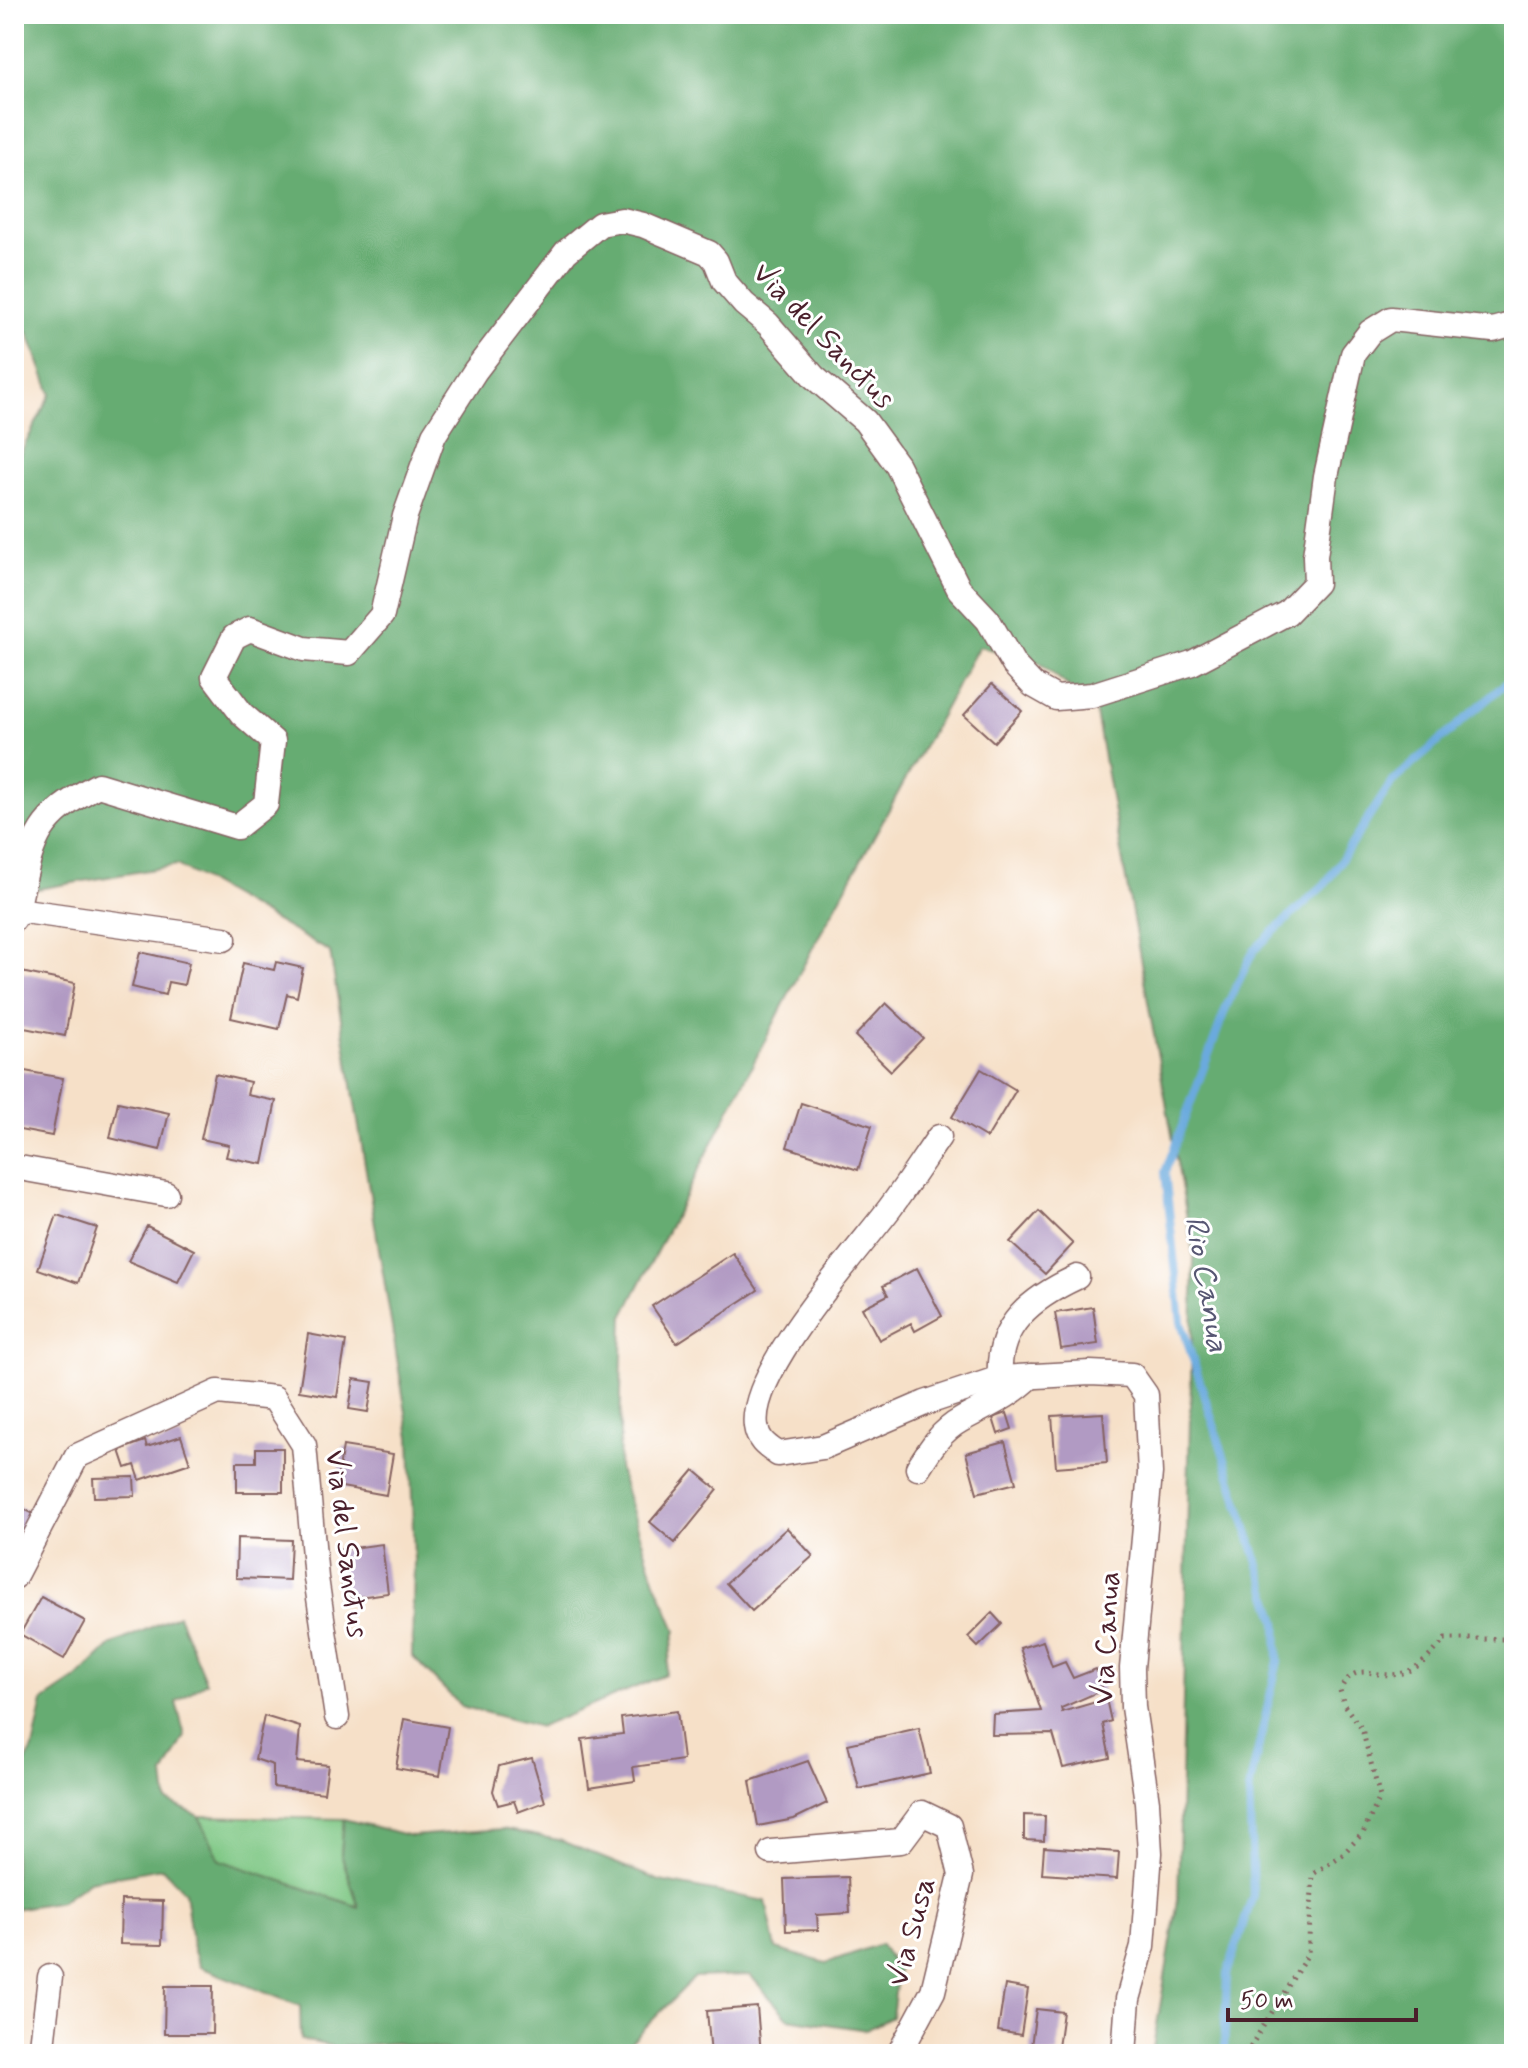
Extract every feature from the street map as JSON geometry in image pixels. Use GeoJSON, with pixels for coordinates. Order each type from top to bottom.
{"type":"FeatureCollection","features":[{"type":"Feature","properties":{"kind":"street","name":"Via del Sanctus"},"geometry":{"type":"LineString","coordinates":[[224,939],[16,914],[31,849],[44,823],[63,804],[98,785],[237,827],[266,804],[273,741],[242,714],[214,677],[234,637],[250,629],[304,649],[349,653],[382,615],[405,516],[434,435],[475,371],[557,264],[600,224],[622,220],[643,225],[709,253],[724,281],[744,304],[768,324],[814,377],[865,421],[897,465],[959,589],[988,620],[1014,665],[1033,685],[1056,698],[1092,695],[1192,663],[1287,613],[1316,583],[1315,556],[1326,476],[1353,354],[1370,332],[1391,319],[1493,330],[1514,324]]}},
{"type":"Feature","properties":{"kind":"street","name":"Via Canua"},"geometry":{"type":"LineString","coordinates":[[939,1137],[890,1208],[821,1294],[765,1381],[756,1424],[761,1442],[778,1454],[823,1447],[925,1403],[1000,1378],[1090,1373],[1132,1375],[1146,1395],[1150,1473],[1132,1668],[1133,1707],[1147,1802],[1150,1853],[1143,1946],[1128,1999],[1124,2054]]}},
{"type":"Feature","properties":{"kind":"street"},"geometry":{"type":"LineString","coordinates":[[14,1167],[166,1194]]}},
{"type":"Feature","properties":{"kind":"street"},"geometry":{"type":"LineString","coordinates":[[1000,1378],[1002,1343],[1011,1324],[1044,1295],[1077,1277]]}},
{"type":"Feature","properties":{"kind":"street"},"geometry":{"type":"LineString","coordinates":[[918,1468],[935,1441],[958,1421],[1015,1392],[1031,1376]]}},
{"type":"Feature","properties":{"kind":"street","name":"Via del Sanctus"},"geometry":{"type":"LineString","coordinates":[[14,1577],[77,1456],[218,1392],[274,1398],[304,1445],[316,1578],[337,1717]]}},
{"type":"Feature","properties":{"kind":"street","name":"Via Susa"},"geometry":{"type":"LineString","coordinates":[[771,1852],[901,1841],[922,1813],[949,1826],[961,1875],[933,1991],[899,2054]]}},
{"type":"Feature","properties":{"kind":"street"},"geometry":{"type":"LineString","coordinates":[[41,2054],[50,1977]]}},
{"type":"Feature","properties":{"kind":"path"},"geometry":{"type":"LineString","coordinates":[[1246,2054],[1308,1954],[1313,1874],[1342,1855],[1363,1833],[1380,1797],[1362,1729],[1344,1705],[1340,1690],[1348,1675],[1357,1671],[1380,1676],[1406,1672],[1430,1657],[1445,1639],[1514,1639]]}},
{"type":"Feature","properties":{"kind":"green space"},"geometry":{"type":"Polygon","coordinates":[[[14,14],[1514,14],[1514,2054],[1152,2054],[1178,1900],[1194,1257],[1095,708],[1040,663],[979,646],[812,949],[623,1317],[619,1469],[655,1581],[676,1630],[665,1675],[540,1727],[461,1706],[412,1656],[414,1560],[410,1437],[330,952],[177,865],[14,893],[14,466],[51,394],[28,332],[14,333],[14,14]]]}},
{"type":"Feature","properties":{"kind":"green space"},"geometry":{"type":"Polygon","coordinates":[[[178,1615],[206,1682],[176,1702],[185,1736],[164,1775],[167,1801],[199,1816],[220,1860],[359,1907],[341,1854],[344,1819],[411,1836],[502,1829],[559,1840],[660,1881],[766,1901],[776,1949],[826,1963],[880,1944],[898,1969],[892,2017],[866,2030],[788,2018],[750,1975],[695,1977],[619,2054],[564,2048],[526,2054],[468,2054],[395,2043],[337,2047],[301,2040],[300,2006],[200,1967],[193,1949],[185,1892],[162,1868],[89,1881],[61,1901],[14,1909],[14,1783],[33,1749],[43,1701],[76,1679],[111,1645],[178,1615]]]}},
{"type":"Feature","properties":{"kind":"green space"},"geometry":{"type":"Polygon","coordinates":[[[199,1816],[344,1819],[341,1854],[360,1907],[220,1861],[199,1816]]]}},
{"type":"Feature","properties":{"kind":"building"},"geometry":{"type":"Polygon","coordinates":[[[992,684],[1022,711],[994,742],[964,715],[992,684]]]}},
{"type":"Feature","properties":{"kind":"building"},"geometry":{"type":"Polygon","coordinates":[[[140,952],[189,963],[184,985],[168,982],[165,995],[132,987],[140,952]]]}},
{"type":"Feature","properties":{"kind":"building"},"geometry":{"type":"Polygon","coordinates":[[[276,962],[303,968],[297,997],[287,994],[279,1029],[231,1018],[243,963],[274,970],[276,962]]]}},
{"type":"Feature","properties":{"kind":"building"},"geometry":{"type":"Polygon","coordinates":[[[16,971],[75,983],[65,1036],[14,1026],[16,971]]]}},
{"type":"Feature","properties":{"kind":"building"},"geometry":{"type":"Polygon","coordinates":[[[886,1003],[923,1038],[891,1071],[855,1036],[886,1003]]]}},
{"type":"Feature","properties":{"kind":"building"},"geometry":{"type":"Polygon","coordinates":[[[14,1069],[63,1078],[52,1136],[14,1129],[14,1069]]]}},
{"type":"Feature","properties":{"kind":"building"},"geometry":{"type":"Polygon","coordinates":[[[981,1069],[1016,1090],[987,1138],[952,1117],[981,1069]]]}},
{"type":"Feature","properties":{"kind":"building"},"geometry":{"type":"Polygon","coordinates":[[[215,1074],[250,1082],[247,1095],[276,1101],[263,1164],[226,1157],[229,1145],[201,1139],[215,1074]]]}},
{"type":"Feature","properties":{"kind":"building"},"geometry":{"type":"Polygon","coordinates":[[[118,1102],[169,1113],[160,1150],[110,1138],[118,1102]]]}},
{"type":"Feature","properties":{"kind":"building"},"geometry":{"type":"Polygon","coordinates":[[[801,1103],[872,1126],[858,1170],[787,1147],[801,1103]]]}},
{"type":"Feature","properties":{"kind":"building"},"geometry":{"type":"Polygon","coordinates":[[[1039,1211],[1073,1244],[1045,1274],[1010,1242],[1039,1211]]]}},
{"type":"Feature","properties":{"kind":"building"},"geometry":{"type":"Polygon","coordinates":[[[57,1215],[97,1228],[78,1283],[38,1269],[57,1215]]]}},
{"type":"Feature","properties":{"kind":"building"},"geometry":{"type":"Polygon","coordinates":[[[147,1226],[194,1250],[178,1282],[128,1261],[147,1226]]]}},
{"type":"Feature","properties":{"kind":"building"},"geometry":{"type":"Polygon","coordinates":[[[733,1253],[758,1290],[677,1343],[652,1306],[733,1253]]]}},
{"type":"Feature","properties":{"kind":"building"},"geometry":{"type":"Polygon","coordinates":[[[917,1268],[942,1316],[915,1331],[911,1323],[879,1340],[862,1308],[888,1295],[883,1286],[917,1268]]]}},
{"type":"Feature","properties":{"kind":"building"},"geometry":{"type":"Polygon","coordinates":[[[1093,1307],[1098,1344],[1061,1349],[1055,1313],[1093,1307]]]}},
{"type":"Feature","properties":{"kind":"building"},"geometry":{"type":"Polygon","coordinates":[[[308,1334],[346,1341],[337,1397],[299,1391],[308,1334]]]}},
{"type":"Feature","properties":{"kind":"building"},"geometry":{"type":"Polygon","coordinates":[[[354,1379],[373,1382],[368,1412],[349,1409],[354,1379]]]}},
{"type":"Feature","properties":{"kind":"building"},"geometry":{"type":"Polygon","coordinates":[[[1007,1413],[1012,1429],[998,1434],[993,1418],[1007,1413]]]}},
{"type":"Feature","properties":{"kind":"building"},"geometry":{"type":"Polygon","coordinates":[[[1103,1413],[1107,1463],[1056,1467],[1052,1416],[1103,1413]]]}},
{"type":"Feature","properties":{"kind":"building"},"geometry":{"type":"Polygon","coordinates":[[[181,1436],[190,1463],[140,1480],[135,1465],[126,1468],[120,1450],[145,1441],[147,1447],[181,1436]]]}},
{"type":"Feature","properties":{"kind":"building"},"geometry":{"type":"Polygon","coordinates":[[[1005,1442],[1016,1483],[977,1493],[966,1453],[1005,1442]]]}},
{"type":"Feature","properties":{"kind":"building"},"geometry":{"type":"Polygon","coordinates":[[[343,1446],[393,1454],[386,1495],[336,1486],[343,1446]]]}},
{"type":"Feature","properties":{"kind":"building"},"geometry":{"type":"Polygon","coordinates":[[[256,1448],[283,1448],[283,1492],[237,1492],[237,1462],[256,1462],[256,1448]]]}},
{"type":"Feature","properties":{"kind":"building"},"geometry":{"type":"Polygon","coordinates":[[[694,1470],[718,1490],[675,1543],[650,1522],[694,1470]]]}},
{"type":"Feature","properties":{"kind":"building"},"geometry":{"type":"Polygon","coordinates":[[[134,1477],[135,1496],[94,1497],[93,1478],[134,1477]]]}},
{"type":"Feature","properties":{"kind":"building"},"geometry":{"type":"Polygon","coordinates":[[[14,1504],[34,1514],[14,1552],[14,1504]]]}},
{"type":"Feature","properties":{"kind":"building"},"geometry":{"type":"Polygon","coordinates":[[[787,1528],[813,1556],[752,1611],[726,1583],[787,1528]]]}},
{"type":"Feature","properties":{"kind":"building"},"geometry":{"type":"Polygon","coordinates":[[[237,1538],[291,1540],[289,1580],[236,1578],[237,1538]]]}},
{"type":"Feature","properties":{"kind":"building"},"geometry":{"type":"Polygon","coordinates":[[[382,1544],[388,1593],[344,1599],[337,1550],[382,1544]]]}},
{"type":"Feature","properties":{"kind":"building"},"geometry":{"type":"Polygon","coordinates":[[[41,1597],[85,1621],[64,1659],[20,1634],[41,1597]]]}},
{"type":"Feature","properties":{"kind":"building"},"geometry":{"type":"Polygon","coordinates":[[[992,1613],[1002,1624],[978,1647],[968,1637],[992,1613]]]}},
{"type":"Feature","properties":{"kind":"building"},"geometry":{"type":"Polygon","coordinates":[[[1043,1641],[1052,1667],[1065,1662],[1073,1678],[1096,1669],[1103,1690],[1061,1708],[1062,1712],[1106,1699],[1111,1721],[1103,1724],[1110,1758],[1063,1768],[1053,1734],[992,1735],[993,1714],[1041,1711],[1020,1648],[1043,1641]]]}},
{"type":"Feature","properties":{"kind":"building"},"geometry":{"type":"Polygon","coordinates":[[[677,1711],[683,1760],[633,1767],[635,1781],[589,1788],[582,1739],[623,1734],[621,1718],[677,1711]]]}},
{"type":"Feature","properties":{"kind":"building"},"geometry":{"type":"Polygon","coordinates":[[[264,1716],[300,1727],[297,1762],[328,1765],[324,1793],[273,1787],[273,1765],[255,1759],[264,1716]]]}},
{"type":"Feature","properties":{"kind":"building"},"geometry":{"type":"Polygon","coordinates":[[[404,1719],[448,1727],[440,1776],[396,1768],[404,1719]]]}},
{"type":"Feature","properties":{"kind":"building"},"geometry":{"type":"Polygon","coordinates":[[[919,1728],[930,1773],[859,1789],[848,1744],[919,1728]]]}},
{"type":"Feature","properties":{"kind":"building"},"geometry":{"type":"Polygon","coordinates":[[[532,1758],[545,1802],[518,1812],[514,1801],[498,1805],[493,1791],[499,1766],[532,1758]]]}},
{"type":"Feature","properties":{"kind":"building"},"geometry":{"type":"Polygon","coordinates":[[[808,1761],[827,1803],[794,1819],[758,1826],[750,1781],[808,1761]]]}},
{"type":"Feature","properties":{"kind":"building"},"geometry":{"type":"Polygon","coordinates":[[[1024,1815],[1045,1816],[1044,1841],[1024,1840],[1024,1815]]]}},
{"type":"Feature","properties":{"kind":"building"},"geometry":{"type":"Polygon","coordinates":[[[1044,1847],[1119,1852],[1117,1879],[1042,1874],[1044,1847]]]}},
{"type":"Feature","properties":{"kind":"building"},"geometry":{"type":"Polygon","coordinates":[[[848,1877],[850,1913],[817,1915],[818,1930],[786,1931],[784,1879],[848,1877]]]}},
{"type":"Feature","properties":{"kind":"building"},"geometry":{"type":"Polygon","coordinates":[[[121,1900],[163,1901],[162,1945],[120,1944],[121,1900]]]}},
{"type":"Feature","properties":{"kind":"building"},"geometry":{"type":"Polygon","coordinates":[[[1005,1985],[1028,1989],[1021,2035],[998,2031],[1005,1985]]]}},
{"type":"Feature","properties":{"kind":"building"},"geometry":{"type":"Polygon","coordinates":[[[165,1986],[213,1986],[212,2034],[164,2034],[165,1986]]]}},
{"type":"Feature","properties":{"kind":"building"},"geometry":{"type":"Polygon","coordinates":[[[757,2007],[761,2054],[711,2054],[707,2011],[757,2007]]]}},
{"type":"Feature","properties":{"kind":"building"},"geometry":{"type":"Polygon","coordinates":[[[1036,2009],[1063,2012],[1057,2054],[1030,2054],[1036,2009]]]}},
{"type":"Feature","properties":{"kind":"waterway","name":"Rio Canua"},"geometry":{"type":"LineString","coordinates":[[1224,2054],[1227,1974],[1253,1895],[1249,1789],[1278,1661],[1277,1622],[1181,1322],[1165,1172],[1227,1005],[1254,950],[1326,883],[1392,782],[1514,676]]}}]}
